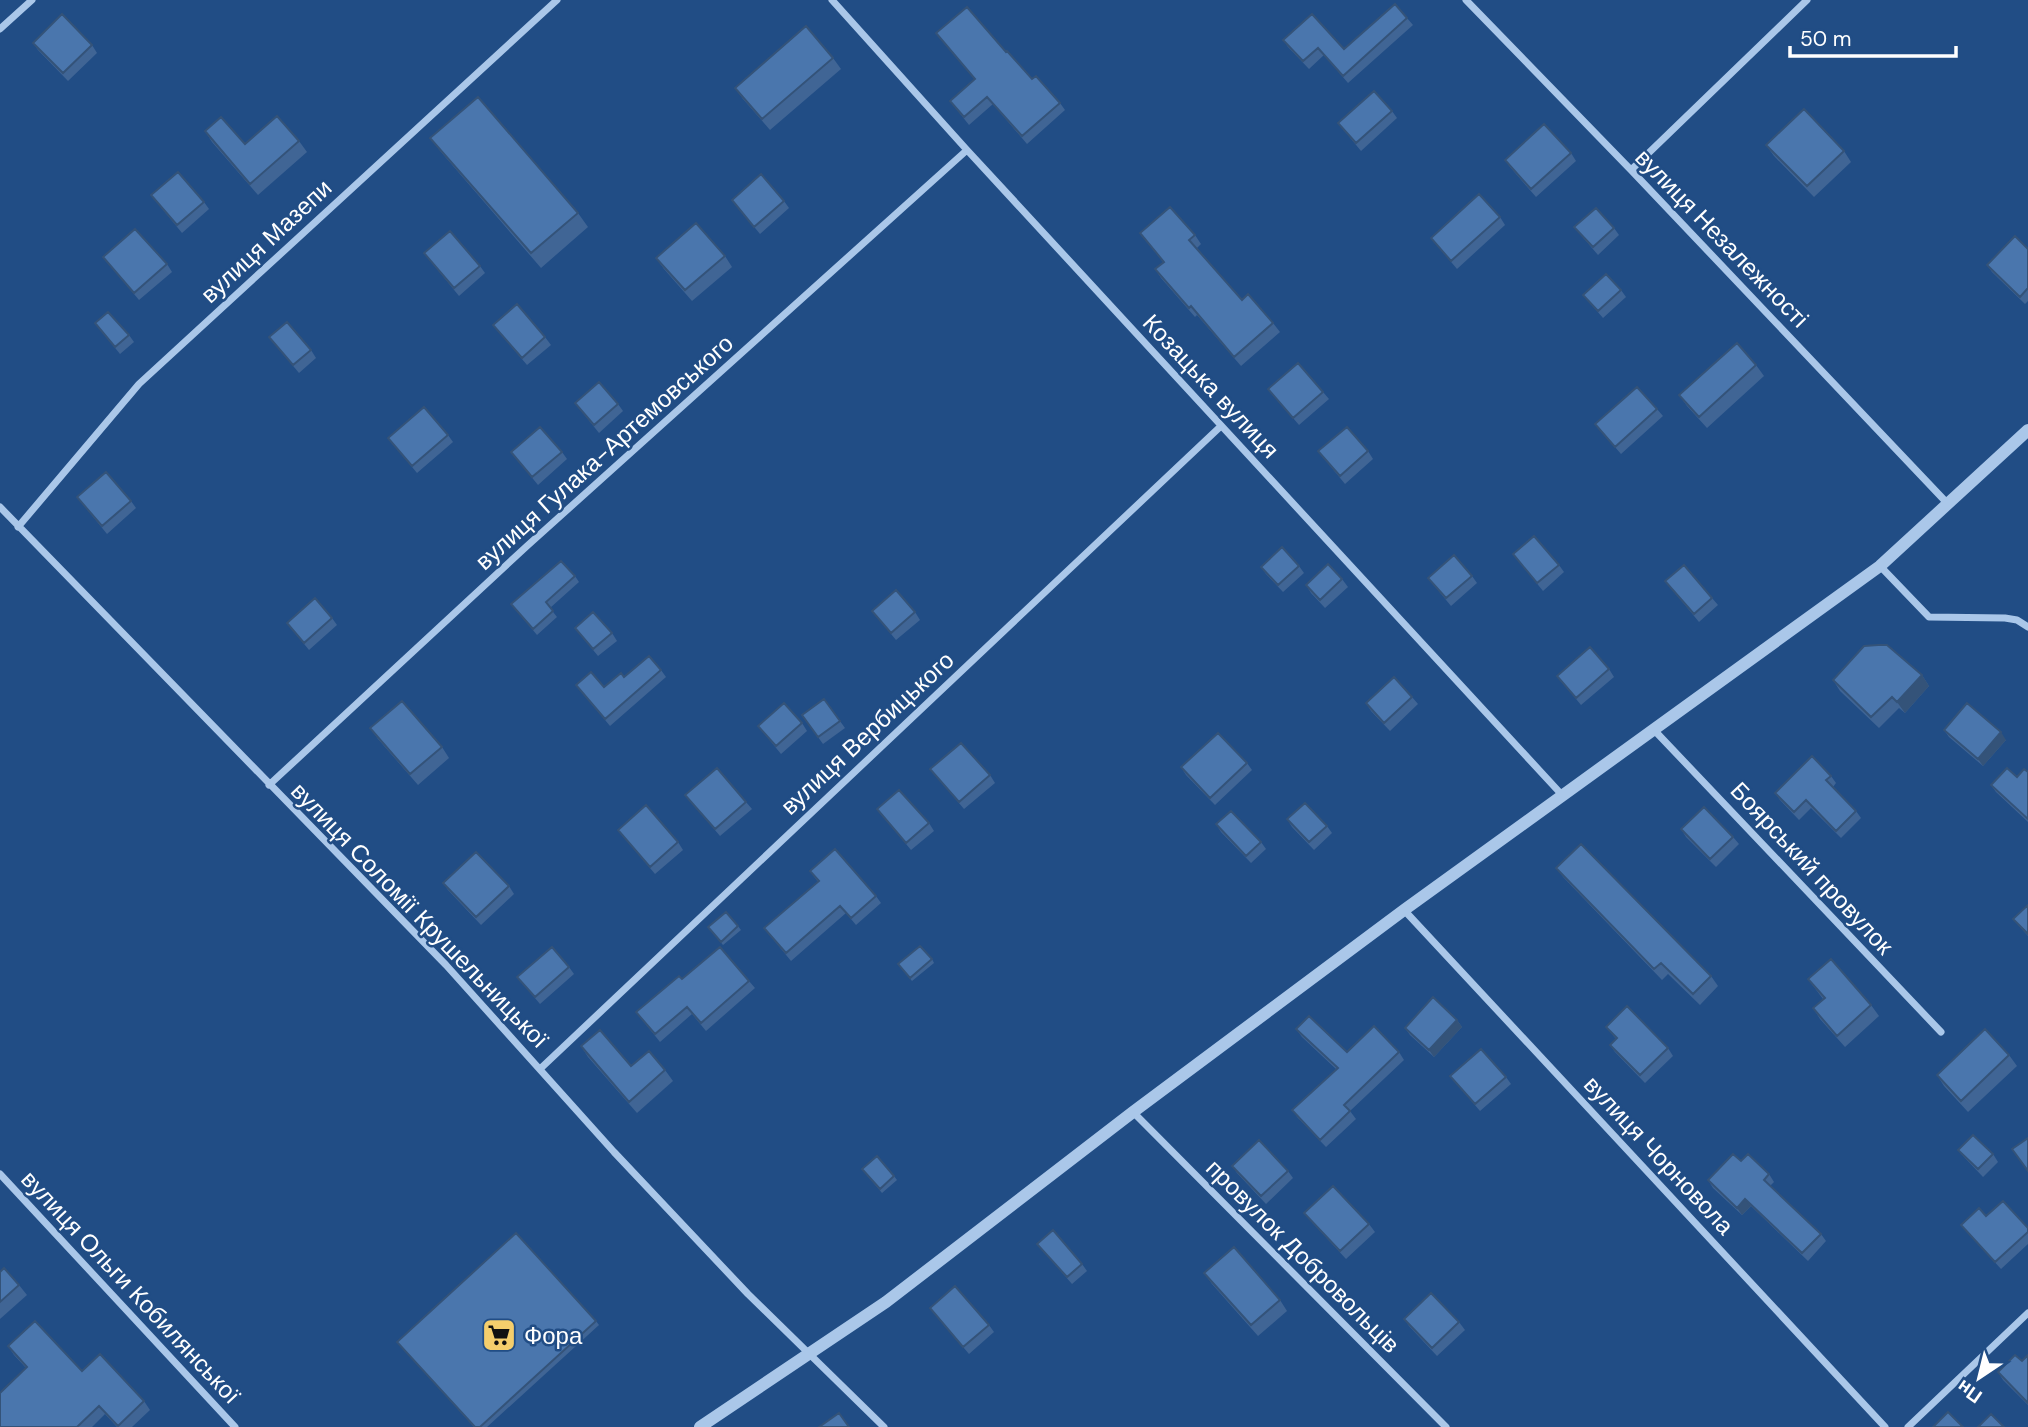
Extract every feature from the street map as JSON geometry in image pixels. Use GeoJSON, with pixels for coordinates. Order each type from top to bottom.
{"type":"FeatureCollection","features":[{"type":"Feature","properties":{"kind":"street"},"geometry":{"type":"LineString","coordinates":[[0,29],[32,0]]}},
{"type":"Feature","properties":{"kind":"street","name":"вулиця Мазепи"},"geometry":{"type":"LineString","coordinates":[[18,527],[139,384],[557,0]]}},
{"type":"Feature","properties":{"kind":"street","name":"Козацька вулиця"},"geometry":{"type":"LineString","coordinates":[[832,0],[1563,796]]}},
{"type":"Feature","properties":{"kind":"street","name":"вулиця Незалежності"},"geometry":{"type":"LineString","coordinates":[[1466,0],[1948,504]]}},
{"type":"Feature","properties":{"kind":"street"},"geometry":{"type":"LineString","coordinates":[[1631,170],[1807,0]]}},
{"type":"Feature","properties":{"kind":"street","name":"вулиця Гулака-Артемовського"},"geometry":{"type":"LineString","coordinates":[[270,785],[537,537],[967,150]]}},
{"type":"Feature","properties":{"kind":"street","name":"вулиця Вербицького"},"geometry":{"type":"LineString","coordinates":[[540,1069],[1222,426]]}},
{"type":"Feature","properties":{"kind":"street"},"geometry":{"type":"LineString","coordinates":[[700,1427],[886,1302],[1133,1112],[1404,910],[1880,566],[2028,430]]}},
{"type":"Feature","properties":{"kind":"street","name":"вулиця Соломії Крушельницької"},"geometry":{"type":"LineString","coordinates":[[0,507],[446,965],[614,1152],[748,1294],[884,1427]]}},
{"type":"Feature","properties":{"kind":"street"},"geometry":{"type":"LineString","coordinates":[[1880,566],[1929,617],[2005,618],[2017,620],[2028,627]]}},
{"type":"Feature","properties":{"kind":"street","name":"Боярський провулок"},"geometry":{"type":"LineString","coordinates":[[1655,730],[1941,1032]]}},
{"type":"Feature","properties":{"kind":"street","name":"вулиця Чорновола"},"geometry":{"type":"LineString","coordinates":[[1404,910],[1885,1427]]}},
{"type":"Feature","properties":{"kind":"street","name":"провулок Добровольців"},"geometry":{"type":"LineString","coordinates":[[1133,1112],[1446,1427]]}},
{"type":"Feature","properties":{"kind":"street","name":"вулиця Ольги Кобилянської"},"geometry":{"type":"LineString","coordinates":[[0,1174],[235,1427]]}},
{"type":"Feature","properties":{"kind":"street"},"geometry":{"type":"LineString","coordinates":[[1908,1427],[2028,1313]]}},
{"type":"Feature","properties":{"kind":"building"},"geometry":{"type":"Polygon","coordinates":[[[1395,4],[1407,18],[1343,76],[1318,48],[1303,61],[1283,40],[1312,14],[1344,49],[1395,4]]]}},
{"type":"Feature","properties":{"kind":"building"},"geometry":{"type":"Polygon","coordinates":[[[967,7],[1032,79],[1036,76],[1060,103],[1022,136],[987,97],[964,117],[950,101],[975,79],[936,33],[967,7]]]}},
{"type":"Feature","properties":{"kind":"building"},"geometry":{"type":"Polygon","coordinates":[[[62,14],[92,45],[63,73],[33,43],[62,14]]]}},
{"type":"Feature","properties":{"kind":"building"},"geometry":{"type":"Polygon","coordinates":[[[806,26],[833,58],[762,119],[735,88],[806,26]]]}},
{"type":"Feature","properties":{"kind":"building"},"geometry":{"type":"Polygon","coordinates":[[[1374,91],[1392,111],[1356,143],[1338,123],[1374,91]]]}},
{"type":"Feature","properties":{"kind":"building"},"geometry":{"type":"Polygon","coordinates":[[[478,97],[578,213],[531,253],[430,138],[478,97]]]}},
{"type":"Feature","properties":{"kind":"building"},"geometry":{"type":"Polygon","coordinates":[[[1804,109],[1844,151],[1807,186],[1766,145],[1804,109]]]}},
{"type":"Feature","properties":{"kind":"building"},"geometry":{"type":"Polygon","coordinates":[[[277,116],[299,141],[250,184],[205,131],[221,117],[245,144],[277,116]]]}},
{"type":"Feature","properties":{"kind":"building"},"geometry":{"type":"Polygon","coordinates":[[[1544,124],[1571,153],[1531,189],[1505,160],[1544,124]]]}},
{"type":"Feature","properties":{"kind":"building"},"geometry":{"type":"Polygon","coordinates":[[[178,172],[204,202],[177,225],[151,195],[178,172]]]}},
{"type":"Feature","properties":{"kind":"building"},"geometry":{"type":"Polygon","coordinates":[[[761,174],[784,201],[754,227],[732,200],[761,174]]]}},
{"type":"Feature","properties":{"kind":"building"},"geometry":{"type":"Polygon","coordinates":[[[1479,194],[1500,217],[1451,261],[1431,238],[1479,194]]]}},
{"type":"Feature","properties":{"kind":"building"},"geometry":{"type":"Polygon","coordinates":[[[1170,207],[1195,235],[1189,240],[1242,300],[1248,294],[1273,323],[1234,357],[1155,269],[1164,262],[1140,233],[1170,207]]]}},
{"type":"Feature","properties":{"kind":"building"},"geometry":{"type":"Polygon","coordinates":[[[1596,208],[1614,228],[1593,247],[1574,227],[1596,208]]]}},
{"type":"Feature","properties":{"kind":"building"},"geometry":{"type":"Polygon","coordinates":[[[696,223],[725,256],[685,290],[656,258],[696,223]]]}},
{"type":"Feature","properties":{"kind":"building"},"geometry":{"type":"Polygon","coordinates":[[[135,229],[167,264],[134,293],[103,257],[135,229]]]}},
{"type":"Feature","properties":{"kind":"building"},"geometry":{"type":"Polygon","coordinates":[[[450,231],[480,266],[454,288],[424,253],[450,231]]]}},
{"type":"Feature","properties":{"kind":"building"},"geometry":{"type":"Polygon","coordinates":[[[2015,236],[2028,249],[2028,288],[2020,297],[1987,265],[2015,236]]]}},
{"type":"Feature","properties":{"kind":"building"},"geometry":{"type":"Polygon","coordinates":[[[1606,274],[1621,290],[1598,311],[1583,295],[1606,274]]]}},
{"type":"Feature","properties":{"kind":"building"},"geometry":{"type":"Polygon","coordinates":[[[517,304],[545,337],[522,358],[493,325],[517,304]]]}},
{"type":"Feature","properties":{"kind":"building"},"geometry":{"type":"Polygon","coordinates":[[[108,312],[129,335],[115,347],[95,323],[108,312]]]}},
{"type":"Feature","properties":{"kind":"building"},"geometry":{"type":"Polygon","coordinates":[[[287,322],[311,350],[293,365],[269,337],[287,322]]]}},
{"type":"Feature","properties":{"kind":"building"},"geometry":{"type":"Polygon","coordinates":[[[1737,343],[1756,365],[1699,417],[1679,395],[1737,343]]]}},
{"type":"Feature","properties":{"kind":"building"},"geometry":{"type":"Polygon","coordinates":[[[1298,363],[1323,392],[1293,418],[1268,389],[1298,363]]]}},
{"type":"Feature","properties":{"kind":"building"},"geometry":{"type":"Polygon","coordinates":[[[599,382],[618,404],[594,425],[575,403],[599,382]]]}},
{"type":"Feature","properties":{"kind":"building"},"geometry":{"type":"Polygon","coordinates":[[[1637,387],[1657,409],[1615,447],[1595,424],[1637,387]]]}},
{"type":"Feature","properties":{"kind":"building"},"geometry":{"type":"Polygon","coordinates":[[[424,407],[448,435],[412,466],[388,438],[424,407]]]}},
{"type":"Feature","properties":{"kind":"building"},"geometry":{"type":"Polygon","coordinates":[[[540,427],[562,452],[532,477],[511,452],[540,427]]]}},
{"type":"Feature","properties":{"kind":"building"},"geometry":{"type":"Polygon","coordinates":[[[1347,427],[1368,451],[1340,476],[1318,451],[1347,427]]]}},
{"type":"Feature","properties":{"kind":"building"},"geometry":{"type":"Polygon","coordinates":[[[106,472],[131,501],[102,526],[77,497],[106,472]]]}},
{"type":"Feature","properties":{"kind":"building"},"geometry":{"type":"Polygon","coordinates":[[[1534,536],[1559,565],[1537,583],[1513,554],[1534,536]]]}},
{"type":"Feature","properties":{"kind":"building"},"geometry":{"type":"Polygon","coordinates":[[[1282,547],[1299,566],[1278,585],[1261,567],[1282,547]]]}},
{"type":"Feature","properties":{"kind":"building"},"geometry":{"type":"Polygon","coordinates":[[[1454,555],[1472,576],[1446,598],[1428,578],[1454,555]]]}},
{"type":"Feature","properties":{"kind":"building"},"geometry":{"type":"Polygon","coordinates":[[[561,561],[575,576],[546,602],[553,611],[533,629],[511,604],[561,561]]]}},
{"type":"Feature","properties":{"kind":"building"},"geometry":{"type":"Polygon","coordinates":[[[1328,564],[1342,579],[1320,600],[1306,585],[1328,564]]]}},
{"type":"Feature","properties":{"kind":"building"},"geometry":{"type":"Polygon","coordinates":[[[1684,565],[1712,598],[1694,614],[1665,581],[1684,565]]]}},
{"type":"Feature","properties":{"kind":"building"},"geometry":{"type":"Polygon","coordinates":[[[896,590],[915,612],[891,633],[872,611],[896,590]]]}},
{"type":"Feature","properties":{"kind":"building"},"geometry":{"type":"Polygon","coordinates":[[[315,598],[332,618],[304,643],[287,623],[315,598]]]}},
{"type":"Feature","properties":{"kind":"building"},"geometry":{"type":"Polygon","coordinates":[[[593,612],[612,633],[593,649],[575,628],[593,612]]]}},
{"type":"Feature","properties":{"kind":"building"},"geometry":{"type":"Polygon","coordinates":[[[1887,645],[1922,675],[1897,702],[1892,697],[1871,717],[1833,680],[1864,646],[1887,645]]]}},
{"type":"Feature","properties":{"kind":"building"},"geometry":{"type":"Polygon","coordinates":[[[1590,647],[1609,669],[1576,698],[1557,676],[1590,647]]]}},
{"type":"Feature","properties":{"kind":"building"},"geometry":{"type":"Polygon","coordinates":[[[649,656],[661,670],[605,719],[576,685],[591,672],[604,687],[621,673],[624,677],[649,656]]]}},
{"type":"Feature","properties":{"kind":"building"},"geometry":{"type":"Polygon","coordinates":[[[1394,677],[1412,697],[1384,723],[1366,703],[1394,677]]]}},
{"type":"Feature","properties":{"kind":"building"},"geometry":{"type":"Polygon","coordinates":[[[824,699],[840,721],[818,737],[802,715],[824,699]]]}},
{"type":"Feature","properties":{"kind":"building"},"geometry":{"type":"Polygon","coordinates":[[[402,701],[442,747],[410,774],[370,728],[402,701]]]}},
{"type":"Feature","properties":{"kind":"building"},"geometry":{"type":"Polygon","coordinates":[[[784,703],[802,723],[776,746],[758,726],[784,703]]]}},
{"type":"Feature","properties":{"kind":"building"},"geometry":{"type":"Polygon","coordinates":[[[1967,703],[2001,732],[1978,759],[1944,730],[1967,703]]]}},
{"type":"Feature","properties":{"kind":"building"},"geometry":{"type":"Polygon","coordinates":[[[1218,733],[1247,763],[1210,798],[1181,767],[1218,733]]]}},
{"type":"Feature","properties":{"kind":"building"},"geometry":{"type":"Polygon","coordinates":[[[961,743],[990,775],[959,802],[930,769],[961,743]]]}},
{"type":"Feature","properties":{"kind":"building"},"geometry":{"type":"Polygon","coordinates":[[[1812,756],[1831,776],[1826,780],[1856,811],[1836,831],[1806,800],[1794,812],[1775,793],[1812,756]]]}},
{"type":"Feature","properties":{"kind":"building"},"geometry":{"type":"Polygon","coordinates":[[[717,768],[746,802],[715,829],[685,795],[717,768]]]}},
{"type":"Feature","properties":{"kind":"building"},"geometry":{"type":"Polygon","coordinates":[[[2007,768],[2017,777],[2024,769],[2028,772],[2028,819],[1991,785],[2007,768]]]}},
{"type":"Feature","properties":{"kind":"building"},"geometry":{"type":"Polygon","coordinates":[[[899,790],[929,823],[906,843],[877,809],[899,790]]]}},
{"type":"Feature","properties":{"kind":"building"},"geometry":{"type":"Polygon","coordinates":[[[1305,803],[1327,826],[1309,842],[1287,819],[1305,803]]]}},
{"type":"Feature","properties":{"kind":"building"},"geometry":{"type":"Polygon","coordinates":[[[646,805],[678,842],[650,867],[618,830],[646,805]]]}},
{"type":"Feature","properties":{"kind":"building"},"geometry":{"type":"Polygon","coordinates":[[[1704,807],[1733,837],[1710,859],[1681,829],[1704,807]]]}},
{"type":"Feature","properties":{"kind":"building"},"geometry":{"type":"Polygon","coordinates":[[[1231,811],[1261,842],[1246,856],[1216,824],[1231,811]]]}},
{"type":"Feature","properties":{"kind":"building"},"geometry":{"type":"Polygon","coordinates":[[[1581,844],[1711,976],[1693,994],[1661,963],[1654,969],[1556,868],[1581,844]]]}},
{"type":"Feature","properties":{"kind":"building"},"geometry":{"type":"Polygon","coordinates":[[[835,849],[876,896],[851,918],[840,906],[786,953],[764,928],[819,881],[810,871],[835,849]]]}},
{"type":"Feature","properties":{"kind":"building"},"geometry":{"type":"Polygon","coordinates":[[[476,852],[509,886],[476,917],[443,883],[476,852]]]}},
{"type":"Feature","properties":{"kind":"building"},"geometry":{"type":"Polygon","coordinates":[[[2028,905],[2028,934],[2013,919],[2028,905]]]}},
{"type":"Feature","properties":{"kind":"building"},"geometry":{"type":"Polygon","coordinates":[[[726,912],[738,926],[721,942],[708,927],[726,912]]]}},
{"type":"Feature","properties":{"kind":"building"},"geometry":{"type":"Polygon","coordinates":[[[920,946],[932,959],[910,978],[898,964],[920,946]]]}},
{"type":"Feature","properties":{"kind":"building"},"geometry":{"type":"Polygon","coordinates":[[[552,947],[569,967],[535,997],[517,977],[552,947]]]}},
{"type":"Feature","properties":{"kind":"building"},"geometry":{"type":"Polygon","coordinates":[[[720,947],[749,981],[701,1023],[687,1007],[655,1034],[636,1012],[679,976],[682,979],[720,947]]]}},
{"type":"Feature","properties":{"kind":"building"},"geometry":{"type":"Polygon","coordinates":[[[1831,959],[1871,1005],[1837,1036],[1813,1008],[1825,998],[1808,979],[1831,959]]]}},
{"type":"Feature","properties":{"kind":"building"},"geometry":{"type":"Polygon","coordinates":[[[1433,997],[1457,1020],[1429,1050],[1405,1028],[1433,997]]]}},
{"type":"Feature","properties":{"kind":"building"},"geometry":{"type":"Polygon","coordinates":[[[1627,1006],[1668,1048],[1640,1075],[1610,1045],[1617,1038],[1606,1027],[1627,1006]]]}},
{"type":"Feature","properties":{"kind":"building"},"geometry":{"type":"Polygon","coordinates":[[[1309,1016],[1347,1052],[1374,1026],[1399,1052],[1344,1105],[1350,1111],[1320,1140],[1292,1110],[1338,1068],[1296,1029],[1309,1016]]]}},
{"type":"Feature","properties":{"kind":"building"},"geometry":{"type":"Polygon","coordinates":[[[1985,1029],[2009,1055],[1961,1101],[1937,1075],[1985,1029]]]}},
{"type":"Feature","properties":{"kind":"building"},"geometry":{"type":"Polygon","coordinates":[[[600,1030],[631,1066],[649,1051],[665,1070],[629,1102],[581,1046],[600,1030]]]}},
{"type":"Feature","properties":{"kind":"building"},"geometry":{"type":"Polygon","coordinates":[[[1481,1049],[1506,1077],[1475,1104],[1450,1076],[1481,1049]]]}},
{"type":"Feature","properties":{"kind":"building"},"geometry":{"type":"Polygon","coordinates":[[[1973,1135],[1993,1154],[1978,1169],[1958,1150],[1973,1135]]]}},
{"type":"Feature","properties":{"kind":"building"},"geometry":{"type":"Polygon","coordinates":[[[2028,1138],[2028,1171],[2012,1149],[2028,1138]]]}},
{"type":"Feature","properties":{"kind":"building"},"geometry":{"type":"Polygon","coordinates":[[[1259,1140],[1288,1171],[1261,1196],[1232,1166],[1259,1140]]]}},
{"type":"Feature","properties":{"kind":"building"},"geometry":{"type":"Polygon","coordinates":[[[1733,1154],[1741,1161],[1748,1154],[1769,1174],[1764,1180],[1821,1234],[1802,1253],[1745,1199],[1737,1208],[1708,1180],[1733,1154]]]}},
{"type":"Feature","properties":{"kind":"building"},"geometry":{"type":"Polygon","coordinates":[[[877,1156],[894,1176],[880,1189],[862,1169],[877,1156]]]}},
{"type":"Feature","properties":{"kind":"building"},"geometry":{"type":"Polygon","coordinates":[[[1333,1186],[1369,1224],[1340,1251],[1304,1213],[1333,1186]]]}},
{"type":"Feature","properties":{"kind":"building"},"geometry":{"type":"Polygon","coordinates":[[[2003,1201],[2028,1228],[2028,1232],[1995,1262],[1961,1225],[1979,1208],[1986,1216],[2003,1201]]]}},
{"type":"Feature","properties":{"kind":"building"},"geometry":{"type":"Polygon","coordinates":[[[1053,1230],[1082,1264],[1067,1277],[1037,1244],[1053,1230]]]}},
{"type":"Feature","properties":{"kind":"building","name":"Фора"},"geometry":{"type":"Polygon","coordinates":[[[516,1233],[596,1321],[480,1427],[475,1427],[397,1342],[516,1233]]]}},
{"type":"Feature","properties":{"kind":"building"},"geometry":{"type":"Polygon","coordinates":[[[1234,1247],[1280,1300],[1251,1325],[1204,1273],[1234,1247]]]}},
{"type":"Feature","properties":{"kind":"building"},"geometry":{"type":"Polygon","coordinates":[[[4,1268],[19,1285],[0,1302],[0,1272],[4,1268]]]}},
{"type":"Feature","properties":{"kind":"building"},"geometry":{"type":"Polygon","coordinates":[[[955,1286],[989,1325],[963,1347],[930,1308],[955,1286]]]}},
{"type":"Feature","properties":{"kind":"building"},"geometry":{"type":"Polygon","coordinates":[[[1431,1293],[1459,1322],[1432,1348],[1404,1319],[1431,1293]]]}},
{"type":"Feature","properties":{"kind":"building"},"geometry":{"type":"Polygon","coordinates":[[[35,1321],[82,1371],[100,1354],[144,1401],[118,1426],[99,1406],[77,1427],[0,1427],[0,1393],[27,1367],[8,1346],[35,1321]]]}},
{"type":"Feature","properties":{"kind":"building"},"geometry":{"type":"Polygon","coordinates":[[[2015,1355],[2022,1361],[2028,1355],[2028,1403],[1998,1372],[2015,1355]]]}},
{"type":"Feature","properties":{"kind":"building"},"geometry":{"type":"Polygon","coordinates":[[[1948,1412],[1963,1427],[1933,1427],[1948,1412]]]}},
{"type":"Feature","properties":{"kind":"building"},"geometry":{"type":"Polygon","coordinates":[[[839,1413],[849,1427],[819,1427],[839,1413]]]}},
{"type":"Feature","properties":{"kind":"building"},"geometry":{"type":"Polygon","coordinates":[[[1991,1414],[2004,1427],[1978,1427],[1991,1414]]]}},
{"type":"Feature","properties":{"kind":"place","name":"Фора"},"geometry":{"type":"Point","coordinates":[499,1335]}}]}
